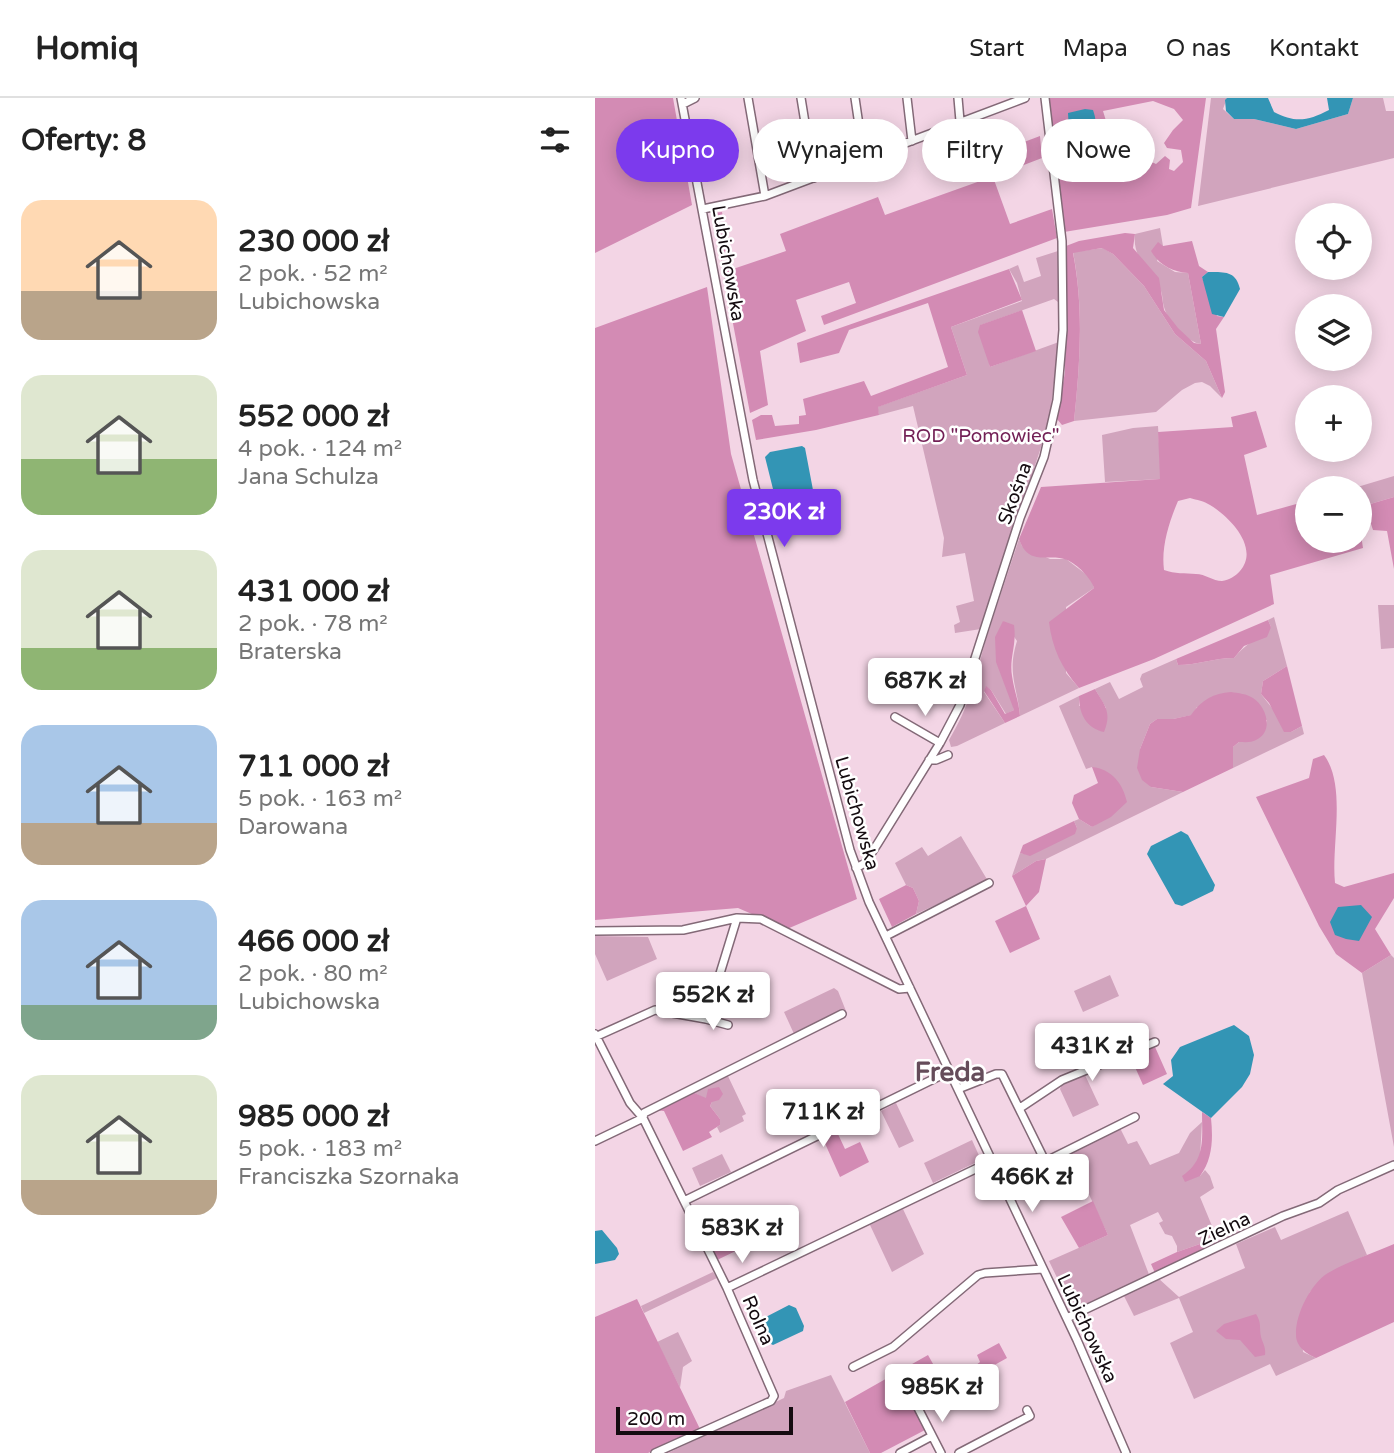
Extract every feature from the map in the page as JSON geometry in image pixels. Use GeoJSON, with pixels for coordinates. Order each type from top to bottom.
{"type":"FeatureCollection","features":[{"type":"Feature","properties":{"kind":"street"},"geometry":{"type":"LineString","coordinates":[[682,101],[695,98]]}},
{"type":"Feature","properties":{"kind":"street"},"geometry":{"type":"LineString","coordinates":[[748,98],[765,196]]}},
{"type":"Feature","properties":{"kind":"street"},"geometry":{"type":"LineString","coordinates":[[801,98],[804,119]]}},
{"type":"Feature","properties":{"kind":"street"},"geometry":{"type":"LineString","coordinates":[[855,98],[858,119]]}},
{"type":"Feature","properties":{"kind":"street"},"geometry":{"type":"LineString","coordinates":[[907,98],[912,141]]}},
{"type":"Feature","properties":{"kind":"street"},"geometry":{"type":"LineString","coordinates":[[958,98],[960,119]]}},
{"type":"Feature","properties":{"kind":"street"},"geometry":{"type":"LineString","coordinates":[[965,119],[1009,100],[1025,98]]}},
{"type":"Feature","properties":{"kind":"street","name":"Skośna"},"geometry":{"type":"LineString","coordinates":[[856,868],[865,863],[940,743],[960,705],[1020,518],[1044,458],[1057,400],[1062,352],[1062,241],[1045,98]]}},
{"type":"Feature","properties":{"kind":"street","name":"Lubichowska"},"geometry":{"type":"LineString","coordinates":[[682,101],[753,480],[856,868],[1067,1318],[1126,1453]]}},
{"type":"Feature","properties":{"kind":"street"},"geometry":{"type":"LineString","coordinates":[[908,142],[922,137]]}},
{"type":"Feature","properties":{"kind":"street"},"geometry":{"type":"LineString","coordinates":[[703,209],[765,196],[803,182]]}},
{"type":"Feature","properties":{"kind":"street"},"geometry":{"type":"LineString","coordinates":[[895,717],[940,743]]}},
{"type":"Feature","properties":{"kind":"street"},"geometry":{"type":"LineString","coordinates":[[929,760],[948,755]]}},
{"type":"Feature","properties":{"kind":"street"},"geometry":{"type":"LineString","coordinates":[[886,936],[989,883]]}},
{"type":"Feature","properties":{"kind":"street"},"geometry":{"type":"LineString","coordinates":[[706,1019],[737,918]]}},
{"type":"Feature","properties":{"kind":"street"},"geometry":{"type":"LineString","coordinates":[[595,931],[683,930],[737,918],[761,919],[899,989],[910,988]]}},
{"type":"Feature","properties":{"kind":"street"},"geometry":{"type":"LineString","coordinates":[[727,1288],[643,1118],[630,1103],[595,1036],[655,1010],[728,1025]]}},
{"type":"Feature","properties":{"kind":"street"},"geometry":{"type":"LineString","coordinates":[[595,1141],[643,1118],[644,1113],[842,1014]]}},
{"type":"Feature","properties":{"kind":"street"},"geometry":{"type":"LineString","coordinates":[[1020,1108],[1062,1080],[1155,1042]]}},
{"type":"Feature","properties":{"kind":"street"},"geometry":{"type":"LineString","coordinates":[[684,1201],[950,1071]]}},
{"type":"Feature","properties":{"kind":"street"},"geometry":{"type":"LineString","coordinates":[[958,1089],[1002,1074],[1045,1161]]}},
{"type":"Feature","properties":{"kind":"street"},"geometry":{"type":"LineString","coordinates":[[1002,1183],[1135,1117]]}},
{"type":"Feature","properties":{"kind":"street","name":"Rolna"},"geometry":{"type":"LineString","coordinates":[[655,1453],[771,1401],[774,1396],[727,1288],[992,1161]]}},
{"type":"Feature","properties":{"kind":"street","name":"Zielna"},"geometry":{"type":"LineString","coordinates":[[1067,1318],[1283,1216],[1319,1203],[1338,1190],[1394,1165]]}},
{"type":"Feature","properties":{"kind":"street"},"geometry":{"type":"LineString","coordinates":[[853,1367],[893,1347],[978,1275],[1043,1269]]}},
{"type":"Feature","properties":{"kind":"street"},"geometry":{"type":"LineString","coordinates":[[918,1408],[941,1453]]}},
{"type":"Feature","properties":{"kind":"street"},"geometry":{"type":"LineString","coordinates":[[959,1453],[1030,1416],[1027,1410]]}},
{"type":"Feature","properties":{"kind":"street"},"geometry":{"type":"LineString","coordinates":[[901,1453],[932,1436]]}},
{"type":"Feature","properties":{"kind":"green space"},"geometry":{"type":"Polygon","coordinates":[[[1211,98],[1227,98],[1223,109],[1234,119],[1254,119],[1296,129],[1348,114],[1353,98],[1383,98],[1386,111],[1394,111],[1394,158],[1198,206],[1211,98]]]}},
{"type":"Feature","properties":{"kind":"green space"},"geometry":{"type":"Polygon","coordinates":[[[1160,228],[1163,246],[1157,261],[1175,272],[1188,273],[1201,344],[1184,335],[1169,318],[1161,291],[1136,250],[1135,234],[1160,228]]]}},
{"type":"Feature","properties":{"kind":"green space"},"geometry":{"type":"Polygon","coordinates":[[[1103,248],[1113,254],[1144,286],[1175,334],[1206,361],[1222,398],[1210,386],[1202,382],[1195,383],[1182,390],[1156,412],[1074,421],[1080,336],[1079,294],[1073,252],[1103,248]]]}},
{"type":"Feature","properties":{"kind":"green space","name":"ROD \"Pomowiec\""},"geometry":{"type":"Polygon","coordinates":[[[1058,251],[1058,302],[1054,299],[981,325],[990,367],[1059,342],[1049,423],[981,629],[955,633],[954,625],[960,622],[956,606],[974,601],[965,553],[942,557],[944,538],[913,406],[879,415],[877,407],[967,375],[951,327],[1022,301],[1017,283],[1009,269],[1018,265],[1024,282],[1041,276],[1036,258],[1058,251]]]}},
{"type":"Feature","properties":{"kind":"green space"},"geometry":{"type":"Polygon","coordinates":[[[1158,426],[1161,479],[1105,482],[1102,435],[1158,426]]]}},
{"type":"Feature","properties":{"kind":"green space"},"geometry":{"type":"Polygon","coordinates":[[[1394,476],[1394,497],[1372,503],[1372,483],[1394,476]]]}},
{"type":"Feature","properties":{"kind":"green space"},"geometry":{"type":"Polygon","coordinates":[[[1019,539],[1022,546],[1050,559],[1066,559],[1091,578],[1094,588],[1066,607],[1066,673],[1079,688],[1020,716],[1013,671],[1017,641],[1003,621],[1014,710],[1006,714],[991,690],[986,687],[984,692],[1005,723],[951,747],[949,740],[971,693],[1019,539]]]}},
{"type":"Feature","properties":{"kind":"green space"},"geometry":{"type":"Polygon","coordinates":[[[1378,605],[1394,605],[1394,648],[1381,649],[1378,605]]]}},
{"type":"Feature","properties":{"kind":"green space"},"geometry":{"type":"Polygon","coordinates":[[[1274,617],[1287,666],[1263,681],[1261,694],[1291,732],[1302,726],[1304,734],[1233,768],[1233,747],[1239,742],[1258,737],[1267,720],[1197,707],[1192,715],[1157,719],[1150,724],[1140,749],[1151,787],[1183,792],[1046,859],[1036,861],[1012,876],[1020,853],[1030,855],[1077,828],[1074,821],[1079,819],[1092,827],[1126,802],[1092,767],[1086,769],[1059,706],[1079,696],[1079,706],[1106,708],[1095,689],[1110,682],[1119,699],[1143,687],[1140,679],[1142,674],[1176,659],[1178,665],[1234,658],[1271,627],[1268,620],[1274,617]]]}},
{"type":"Feature","properties":{"kind":"green space"},"geometry":{"type":"Polygon","coordinates":[[[961,836],[988,881],[916,914],[919,901],[913,888],[906,885],[895,863],[922,847],[928,856],[961,836]]]}},
{"type":"Feature","properties":{"kind":"green space"},"geometry":{"type":"Polygon","coordinates":[[[595,936],[648,937],[657,959],[607,981],[595,954],[595,936]]]}},
{"type":"Feature","properties":{"kind":"green space"},"geometry":{"type":"Polygon","coordinates":[[[1391,955],[1394,958],[1394,1147],[1362,973],[1391,955]]]}},
{"type":"Feature","properties":{"kind":"green space"},"geometry":{"type":"Polygon","coordinates":[[[1110,975],[1119,996],[1083,1012],[1074,991],[1110,975]]]}},
{"type":"Feature","properties":{"kind":"green space"},"geometry":{"type":"Polygon","coordinates":[[[834,988],[838,991],[846,1011],[795,1036],[784,1012],[834,988]]]}},
{"type":"Feature","properties":{"kind":"green space"},"geometry":{"type":"Polygon","coordinates":[[[727,1074],[746,1114],[742,1116],[744,1121],[720,1133],[717,1127],[720,1125],[720,1119],[710,1106],[712,1102],[692,1092],[727,1074]]]}},
{"type":"Feature","properties":{"kind":"green space"},"geometry":{"type":"Polygon","coordinates":[[[1085,1075],[1099,1105],[1073,1117],[1060,1089],[1062,1084],[1085,1075]]]}},
{"type":"Feature","properties":{"kind":"green space"},"geometry":{"type":"Polygon","coordinates":[[[896,1103],[914,1141],[899,1148],[881,1111],[896,1103]]]}},
{"type":"Feature","properties":{"kind":"green space"},"geometry":{"type":"Polygon","coordinates":[[[1202,1122],[1200,1158],[1192,1170],[1200,1176],[1205,1170],[1210,1176],[1214,1188],[1200,1197],[1217,1238],[1177,1252],[1172,1236],[1165,1234],[1159,1223],[1163,1221],[1158,1212],[1130,1225],[1150,1277],[1073,1311],[1049,1261],[1108,1235],[1069,1152],[1120,1128],[1128,1144],[1137,1141],[1150,1165],[1179,1153],[1190,1133],[1202,1122]]]}},
{"type":"Feature","properties":{"kind":"green space"},"geometry":{"type":"Polygon","coordinates":[[[972,1140],[981,1160],[933,1183],[924,1163],[972,1140]]]}},
{"type":"Feature","properties":{"kind":"green space"},"geometry":{"type":"Polygon","coordinates":[[[722,1154],[731,1172],[700,1186],[692,1168],[722,1154]]]}},
{"type":"Feature","properties":{"kind":"green space"},"geometry":{"type":"Polygon","coordinates":[[[903,1209],[924,1254],[892,1272],[870,1225],[903,1209]]]}},
{"type":"Feature","properties":{"kind":"green space"},"geometry":{"type":"Polygon","coordinates":[[[1348,1211],[1367,1255],[1326,1275],[1310,1292],[1300,1316],[1303,1352],[1316,1358],[1276,1376],[1270,1364],[1194,1399],[1170,1343],[1193,1332],[1179,1298],[1134,1316],[1123,1294],[1158,1278],[1179,1297],[1245,1268],[1236,1244],[1275,1227],[1281,1240],[1348,1211]]]}},
{"type":"Feature","properties":{"kind":"green space"},"geometry":{"type":"Polygon","coordinates":[[[713,1272],[717,1278],[644,1313],[641,1306],[713,1272]]]}},
{"type":"Feature","properties":{"kind":"green space"},"geometry":{"type":"Polygon","coordinates":[[[678,1332],[692,1361],[683,1367],[680,1388],[657,1342],[678,1332]]]}},
{"type":"Feature","properties":{"kind":"green space"},"geometry":{"type":"Polygon","coordinates":[[[831,1375],[870,1453],[668,1453],[784,1398],[786,1391],[831,1375]]]}},
{"type":"Feature","properties":{"kind":"shaded area"},"geometry":{"type":"Polygon","coordinates":[[[595,98],[673,98],[677,119],[616,119],[616,182],[688,182],[692,205],[595,253],[595,98]]]}},
{"type":"Feature","properties":{"kind":"shaded area"},"geometry":{"type":"Polygon","coordinates":[[[1049,98],[1206,98],[1191,208],[1167,215],[1064,232],[1057,182],[1155,182],[1155,164],[1165,156],[1170,160],[1169,169],[1174,171],[1183,162],[1181,150],[1167,148],[1164,143],[1183,120],[1174,109],[1153,101],[1103,111],[1105,119],[1049,119],[1049,98]]]}},
{"type":"Feature","properties":{"kind":"shaded area"},"geometry":{"type":"Polygon","coordinates":[[[1040,136],[1041,158],[1027,164],[1027,141],[1040,136]]]}},
{"type":"Feature","properties":{"kind":"shaded area"},"geometry":{"type":"Polygon","coordinates":[[[977,182],[995,182],[1010,224],[1052,209],[1057,238],[824,325],[821,316],[856,303],[849,282],[796,300],[806,331],[760,351],[768,405],[750,413],[712,213],[722,212],[733,269],[786,251],[780,234],[878,197],[885,215],[977,182]]]}},
{"type":"Feature","properties":{"kind":"shaded area"},"geometry":{"type":"Polygon","coordinates":[[[1125,233],[1135,234],[1133,248],[1159,278],[1164,310],[1194,343],[1201,344],[1188,273],[1167,267],[1151,251],[1158,242],[1163,246],[1192,241],[1199,266],[1208,272],[1202,277],[1217,316],[1224,317],[1216,329],[1225,392],[1222,398],[1206,361],[1175,334],[1144,286],[1113,254],[1102,248],[1073,253],[1080,316],[1078,379],[1074,421],[1062,425],[1057,419],[1065,372],[1066,246],[1125,233]]]}},
{"type":"Feature","properties":{"kind":"shaded area"},"geometry":{"type":"Polygon","coordinates":[[[1009,269],[1022,300],[951,327],[967,375],[878,407],[879,415],[816,430],[756,440],[752,420],[761,415],[772,415],[775,426],[799,424],[799,416],[806,415],[803,399],[864,381],[871,396],[948,367],[928,303],[849,330],[839,353],[800,363],[797,343],[1009,269]]]}},
{"type":"Feature","properties":{"kind":"shaded area"},"geometry":{"type":"Polygon","coordinates":[[[707,287],[731,454],[857,899],[787,929],[738,908],[595,920],[595,328],[707,287]]]}},
{"type":"Feature","properties":{"kind":"shaded area"},"geometry":{"type":"Polygon","coordinates":[[[1022,310],[1036,351],[990,367],[978,332],[980,325],[1022,310]]]}},
{"type":"Feature","properties":{"kind":"shaded area"},"geometry":{"type":"Polygon","coordinates":[[[1256,411],[1267,447],[1244,455],[1257,515],[1295,504],[1295,553],[1346,553],[1270,575],[1274,604],[1154,659],[1079,688],[1059,658],[1049,622],[1094,588],[1087,576],[1071,562],[1060,558],[1034,556],[1023,548],[1019,539],[1041,487],[1160,479],[1158,432],[1233,427],[1231,417],[1256,411]],[[1190,498],[1178,501],[1165,544],[1164,570],[1199,574],[1219,581],[1230,579],[1238,573],[1245,562],[1245,543],[1234,525],[1208,504],[1190,498]]]}},
{"type":"Feature","properties":{"kind":"shaded area"},"geometry":{"type":"Polygon","coordinates":[[[1394,497],[1394,569],[1387,531],[1373,530],[1372,503],[1394,497]]]}},
{"type":"Feature","properties":{"kind":"shaded area"},"geometry":{"type":"Polygon","coordinates":[[[1268,620],[1271,627],[1267,637],[1244,646],[1234,658],[1178,665],[1176,659],[1268,620]]]}},
{"type":"Feature","properties":{"kind":"shaded area"},"geometry":{"type":"Polygon","coordinates":[[[1003,621],[1014,625],[1011,669],[1020,716],[1005,723],[984,691],[986,686],[991,690],[1005,714],[1014,710],[996,662],[995,637],[1003,621]]]}},
{"type":"Feature","properties":{"kind":"shaded area"},"geometry":{"type":"Polygon","coordinates":[[[1287,666],[1302,726],[1291,732],[1284,732],[1269,703],[1261,694],[1263,681],[1287,666]]]}},
{"type":"Feature","properties":{"kind":"shaded area"},"geometry":{"type":"Polygon","coordinates":[[[1095,689],[1107,714],[1104,732],[1088,724],[1080,709],[1079,696],[1095,689]]]}},
{"type":"Feature","properties":{"kind":"shaded area"},"geometry":{"type":"Polygon","coordinates":[[[1231,692],[1253,698],[1262,707],[1267,719],[1262,736],[1252,742],[1239,742],[1233,747],[1233,768],[1183,792],[1151,787],[1142,780],[1137,768],[1140,749],[1150,724],[1157,719],[1191,715],[1208,698],[1231,692]]]}},
{"type":"Feature","properties":{"kind":"shaded area"},"geometry":{"type":"Polygon","coordinates":[[[1324,755],[1331,768],[1337,799],[1335,883],[1344,887],[1394,873],[1394,898],[1375,929],[1391,955],[1362,973],[1336,954],[1319,926],[1256,797],[1309,778],[1313,759],[1324,755]]]}},
{"type":"Feature","properties":{"kind":"shaded area"},"geometry":{"type":"Polygon","coordinates":[[[1092,767],[1099,768],[1115,778],[1123,789],[1127,802],[1111,817],[1092,827],[1079,819],[1072,803],[1074,795],[1098,783],[1092,767]]]}},
{"type":"Feature","properties":{"kind":"shaded area"},"geometry":{"type":"Polygon","coordinates":[[[1074,821],[1077,828],[1075,834],[1030,856],[1020,853],[1023,845],[1074,821]]]}},
{"type":"Feature","properties":{"kind":"shaded area"},"geometry":{"type":"Polygon","coordinates":[[[1046,859],[1039,892],[1026,906],[1012,876],[1036,861],[1046,859]]]}},
{"type":"Feature","properties":{"kind":"shaded area"},"geometry":{"type":"Polygon","coordinates":[[[906,885],[913,888],[919,901],[916,914],[892,927],[879,899],[906,885]]]}},
{"type":"Feature","properties":{"kind":"shaded area"},"geometry":{"type":"Polygon","coordinates":[[[1026,906],[1040,939],[1010,953],[995,921],[1026,906]]]}},
{"type":"Feature","properties":{"kind":"shaded area"},"geometry":{"type":"Polygon","coordinates":[[[1155,1047],[1167,1074],[1143,1085],[1135,1067],[1139,1065],[1134,1053],[1155,1047]]]}},
{"type":"Feature","properties":{"kind":"shaded area"},"geometry":{"type":"Polygon","coordinates":[[[719,1087],[723,1094],[710,1106],[720,1119],[720,1125],[709,1132],[712,1137],[683,1151],[664,1111],[654,1110],[692,1092],[706,1098],[708,1089],[719,1087]]]}},
{"type":"Feature","properties":{"kind":"shaded area"},"geometry":{"type":"Polygon","coordinates":[[[1202,1112],[1211,1118],[1210,1155],[1200,1176],[1185,1182],[1182,1176],[1195,1163],[1201,1148],[1202,1112]]]}},
{"type":"Feature","properties":{"kind":"shaded area"},"geometry":{"type":"Polygon","coordinates":[[[837,1132],[845,1149],[860,1142],[869,1162],[840,1177],[823,1139],[837,1132]]]}},
{"type":"Feature","properties":{"kind":"shaded area"},"geometry":{"type":"Polygon","coordinates":[[[1093,1201],[1108,1235],[1079,1248],[1061,1217],[1093,1201]]]}},
{"type":"Feature","properties":{"kind":"shaded area"},"geometry":{"type":"Polygon","coordinates":[[[734,1230],[742,1248],[717,1260],[708,1243],[734,1230]]]}},
{"type":"Feature","properties":{"kind":"shaded area"},"geometry":{"type":"Polygon","coordinates":[[[1217,1238],[1218,1246],[1159,1274],[1155,1273],[1151,1264],[1217,1238]]]}},
{"type":"Feature","properties":{"kind":"shaded area"},"geometry":{"type":"Polygon","coordinates":[[[1394,1244],[1394,1322],[1316,1358],[1306,1352],[1298,1343],[1296,1327],[1301,1309],[1316,1284],[1328,1273],[1394,1244]]]}},
{"type":"Feature","properties":{"kind":"shaded area"},"geometry":{"type":"Polygon","coordinates":[[[637,1299],[700,1429],[648,1453],[595,1453],[595,1317],[637,1299]]]}},
{"type":"Feature","properties":{"kind":"shaded area"},"geometry":{"type":"Polygon","coordinates":[[[1256,1314],[1265,1355],[1255,1357],[1240,1340],[1226,1339],[1216,1331],[1224,1324],[1256,1314]]]}},
{"type":"Feature","properties":{"kind":"shaded area"},"geometry":{"type":"Polygon","coordinates":[[[999,1343],[1007,1358],[975,1376],[971,1369],[980,1362],[977,1355],[999,1343]]]}},
{"type":"Feature","properties":{"kind":"shaded area"},"geometry":{"type":"Polygon","coordinates":[[[928,1355],[946,1387],[915,1410],[925,1430],[881,1453],[870,1453],[845,1402],[928,1355]]]}},
{"type":"Feature","properties":{"kind":"water"},"geometry":{"type":"Polygon","coordinates":[[[1227,98],[1268,98],[1274,112],[1301,119],[1329,110],[1327,98],[1353,98],[1348,114],[1296,129],[1254,119],[1234,119],[1226,111],[1227,98]]]}},
{"type":"Feature","properties":{"kind":"water"},"geometry":{"type":"Polygon","coordinates":[[[1093,110],[1095,119],[1068,119],[1068,113],[1093,110]]]}},
{"type":"Feature","properties":{"kind":"water"},"geometry":{"type":"Polygon","coordinates":[[[1208,272],[1229,274],[1238,283],[1240,289],[1224,317],[1212,314],[1202,277],[1208,272]]]}},
{"type":"Feature","properties":{"kind":"water"},"geometry":{"type":"Polygon","coordinates":[[[802,446],[805,448],[812,493],[776,501],[765,457],[770,452],[802,446]]]}},
{"type":"Feature","properties":{"kind":"water"},"geometry":{"type":"Polygon","coordinates":[[[1181,831],[1188,835],[1215,885],[1213,891],[1182,906],[1175,904],[1147,854],[1151,846],[1181,831]]]}},
{"type":"Feature","properties":{"kind":"water"},"geometry":{"type":"Polygon","coordinates":[[[1361,905],[1372,917],[1359,941],[1335,935],[1330,922],[1338,907],[1361,905]]]}},
{"type":"Feature","properties":{"kind":"water"},"geometry":{"type":"Polygon","coordinates":[[[1234,1025],[1249,1036],[1254,1055],[1250,1074],[1242,1087],[1211,1118],[1163,1084],[1173,1076],[1171,1060],[1180,1047],[1234,1025]]]}},
{"type":"Feature","properties":{"kind":"water"},"geometry":{"type":"Polygon","coordinates":[[[602,1230],[619,1254],[615,1260],[595,1264],[595,1231],[602,1230]]]}},
{"type":"Feature","properties":{"kind":"water"},"geometry":{"type":"Polygon","coordinates":[[[789,1305],[796,1308],[804,1326],[803,1331],[773,1345],[769,1343],[759,1323],[789,1305]]]}},
{"type":"Feature","properties":{"kind":"district","name":"Freda"},"geometry":{"type":"Point","coordinates":[950,1072]}}]}
